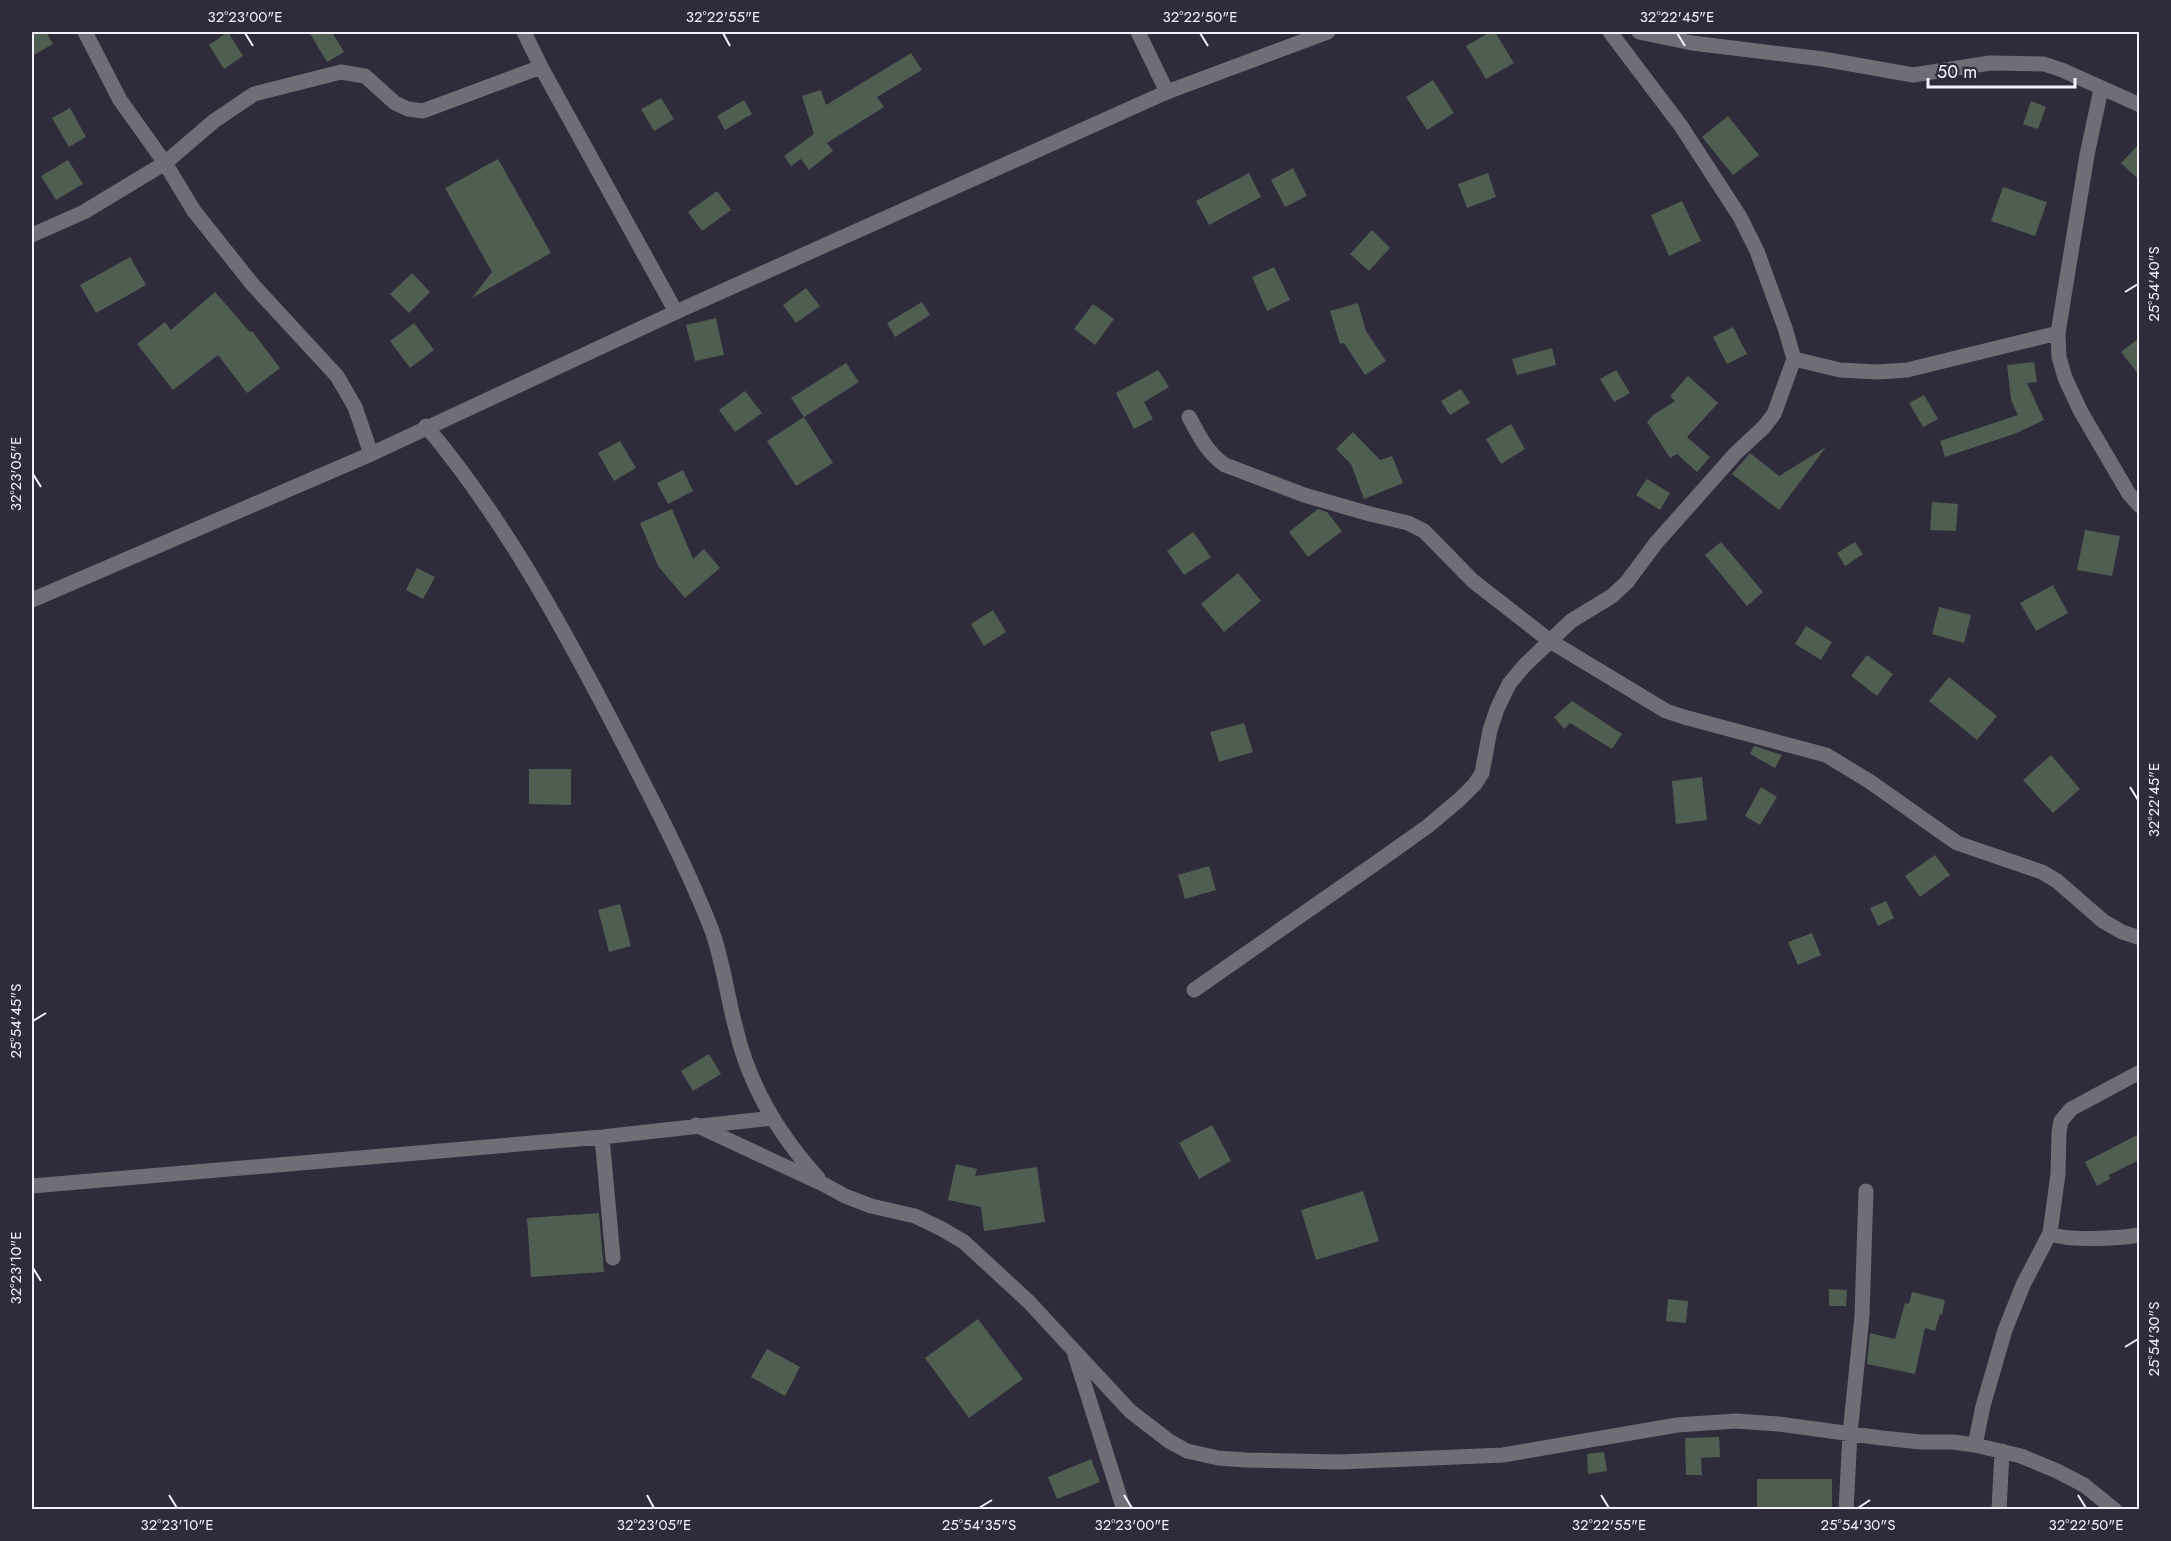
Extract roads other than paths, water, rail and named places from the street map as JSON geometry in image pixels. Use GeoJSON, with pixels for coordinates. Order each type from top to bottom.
{"type":"FeatureCollection","features":[{"type":"Feature","properties":{"kind":"street"},"geometry":{"type":"LineString","coordinates":[[85,32],[120,100],[165,163],[194,211],[253,285],[337,376],[355,407],[371,453]]}},
{"type":"Feature","properties":{"kind":"street"},"geometry":{"type":"LineString","coordinates":[[524,32],[676,312]]}},
{"type":"Feature","properties":{"kind":"street"},"geometry":{"type":"LineString","coordinates":[[1138,32],[1167,92]]}},
{"type":"Feature","properties":{"kind":"street"},"geometry":{"type":"LineString","coordinates":[[32,600],[371,453],[676,312],[1167,92],[1328,32]]}},
{"type":"Feature","properties":{"kind":"street"},"geometry":{"type":"LineString","coordinates":[[1194,990],[1428,826],[1460,799],[1482,773],[1490,730],[1509,684],[1571,621],[1612,596],[1627,582],[1656,543],[1774,414],[1794,359],[1757,251],[1740,217],[1681,126],[1610,32]]}},
{"type":"Feature","properties":{"kind":"street"},"geometry":{"type":"LineString","coordinates":[[1639,32],[1692,43],[1823,59],[1912,75],[1990,63],[2044,64],[2139,105]]}},
{"type":"Feature","properties":{"kind":"street"},"geometry":{"type":"LineString","coordinates":[[32,235],[84,212],[165,163],[214,121],[254,94],[341,72],[352,72],[365,76],[395,103],[408,109],[423,111],[541,67]]}},
{"type":"Feature","properties":{"kind":"street"},"geometry":{"type":"LineString","coordinates":[[2101,89],[2087,155],[2058,333],[2058,357],[2077,403],[2120,480],[2139,506]]}},
{"type":"Feature","properties":{"kind":"street"},"geometry":{"type":"LineString","coordinates":[[1794,359],[1840,370],[1878,372],[1906,370],[2058,333]]}},
{"type":"Feature","properties":{"kind":"street"},"geometry":{"type":"LineString","coordinates":[[1189,417],[1206,447],[1216,459],[1225,465],[1304,495],[1408,523],[1424,531],[1473,581],[1550,641],[1666,711],[1826,755],[1869,781],[1957,843],[2042,872],[2103,921],[2122,932],[2139,938]]}},
{"type":"Feature","properties":{"kind":"street"},"geometry":{"type":"LineString","coordinates":[[426,426],[477,490],[515,548],[575,651],[629,755],[712,931],[736,1032],[759,1094],[802,1160],[825,1185]]}},
{"type":"Feature","properties":{"kind":"street"},"geometry":{"type":"LineString","coordinates":[[1975,1445],[1983,1406],[2005,1330],[2050,1233],[2058,1174],[2061,1121],[2071,1109],[2139,1071]]}},
{"type":"Feature","properties":{"kind":"street"},"geometry":{"type":"LineString","coordinates":[[32,1186],[602,1137],[773,1118]]}},
{"type":"Feature","properties":{"kind":"street"},"geometry":{"type":"LineString","coordinates":[[696,1125],[825,1185],[845,1197],[871,1206],[915,1216],[964,1242],[1029,1302],[1130,1411],[1169,1441],[1187,1451],[1218,1458],[1340,1462],[1503,1455],[1705,1422],[1736,1421],[1921,1442],[1953,1442],[2002,1451],[2057,1471],[2085,1485],[2115,1509]]}},
{"type":"Feature","properties":{"kind":"street"},"geometry":{"type":"LineString","coordinates":[[602,1137],[613,1258]]}},
{"type":"Feature","properties":{"kind":"street"},"geometry":{"type":"LineString","coordinates":[[1846,1509],[1850,1434],[1862,1316],[1866,1191]]}},
{"type":"Feature","properties":{"kind":"street"},"geometry":{"type":"LineString","coordinates":[[2050,1233],[2062,1238],[2123,1238],[2139,1235]]}},
{"type":"Feature","properties":{"kind":"street"},"geometry":{"type":"LineString","coordinates":[[1074,1352],[1124,1509]]}},
{"type":"Feature","properties":{"kind":"street"},"geometry":{"type":"LineString","coordinates":[[1999,1509],[2002,1451]]}}]}
